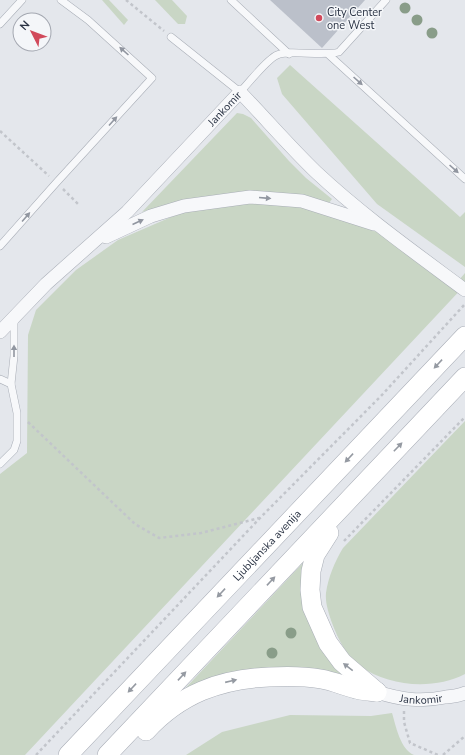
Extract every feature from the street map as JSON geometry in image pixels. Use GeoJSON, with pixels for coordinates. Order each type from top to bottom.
{"type":"FeatureCollection","features":[{"type":"Feature","properties":{"kind":"main road","name":"Ljubljanska avenija"},"geometry":{"type":"LineString","coordinates":[[68,755],[465,336]]}},
{"type":"Feature","properties":{"kind":"main road"},"geometry":{"type":"LineString","coordinates":[[107,755],[465,377]]}},
{"type":"Feature","properties":{"kind":"main road"},"geometry":{"type":"LineString","coordinates":[[352,496],[315,555],[311,571],[310,590],[312,607],[328,643],[342,662],[377,692]]}},
{"type":"Feature","properties":{"kind":"main road"},"geometry":{"type":"LineString","coordinates":[[118,755],[130,747],[170,708],[190,696],[228,681],[249,678],[287,676],[304,677],[321,679],[357,690],[377,692]]}},
{"type":"Feature","properties":{"kind":"street","name":"Jankomir"},"geometry":{"type":"LineString","coordinates":[[0,332],[46,284],[127,212],[240,92],[316,172],[379,226],[460,286]]}},
{"type":"Feature","properties":{"kind":"street","name":"Jankomir"},"geometry":{"type":"LineString","coordinates":[[90,244],[151,216],[184,206],[250,197],[302,201],[379,226]]}},
{"type":"Feature","properties":{"kind":"street","name":"Jankomir"},"geometry":{"type":"LineString","coordinates":[[377,692],[405,700],[441,698],[465,693]]}},
{"type":"Feature","properties":{"kind":"lane"},"geometry":{"type":"LineString","coordinates":[[0,24],[22,0]]}},
{"type":"Feature","properties":{"kind":"lane"},"geometry":{"type":"LineString","coordinates":[[0,246],[152,78],[88,20],[61,0]]}},
{"type":"Feature","properties":{"kind":"lane"},"geometry":{"type":"LineString","coordinates":[[231,0],[289,54]]}},
{"type":"Feature","properties":{"kind":"lane"},"geometry":{"type":"LineString","coordinates":[[171,37],[240,92],[272,59],[278,55],[329,55],[338,52],[386,0]]}},
{"type":"Feature","properties":{"kind":"lane"},"geometry":{"type":"LineString","coordinates":[[329,55],[465,179]]}},
{"type":"Feature","properties":{"kind":"lane"},"geometry":{"type":"LineString","coordinates":[[0,464],[14,450],[17,441],[17,413],[11,384],[14,356],[14,317]]}},
{"type":"Feature","properties":{"kind":"lane"},"geometry":{"type":"LineString","coordinates":[[0,379],[11,384]]}},
{"type":"Feature","properties":{"kind":"path"},"geometry":{"type":"LineString","coordinates":[[126,0],[171,37]]}},
{"type":"Feature","properties":{"kind":"path"},"geometry":{"type":"LineString","coordinates":[[0,131],[78,204]]}},
{"type":"Feature","properties":{"kind":"path"},"geometry":{"type":"LineString","coordinates":[[36,755],[260,518],[381,396],[465,303]]}},
{"type":"Feature","properties":{"kind":"path"},"geometry":{"type":"LineString","coordinates":[[340,545],[465,417]]}},
{"type":"Feature","properties":{"kind":"path"},"geometry":{"type":"LineString","coordinates":[[26,421],[135,524],[159,538],[201,533],[260,518]]}},
{"type":"Feature","properties":{"kind":"path"},"geometry":{"type":"LineString","coordinates":[[405,700],[404,722],[410,743],[438,755]]}},
{"type":"Feature","properties":{"kind":"path"},"geometry":{"type":"LineString","coordinates":[[443,755],[465,736]]}},
{"type":"Feature","properties":{"kind":"green space"},"geometry":{"type":"Polygon","coordinates":[[[102,0],[109,0],[128,20],[124,25],[102,0]]]}},
{"type":"Feature","properties":{"kind":"green space"},"geometry":{"type":"Polygon","coordinates":[[[155,0],[172,0],[187,16],[185,24],[178,24],[155,0]]]}},
{"type":"Feature","properties":{"kind":"green space"},"geometry":{"type":"Polygon","coordinates":[[[290,65],[460,217],[465,212],[465,267],[377,204],[282,94],[277,78],[290,65]]]}},
{"type":"Feature","properties":{"kind":"green space"},"geometry":{"type":"Polygon","coordinates":[[[237,113],[251,118],[306,178],[332,199],[329,203],[322,203],[287,195],[170,204],[142,212],[237,113]]]}},
{"type":"Feature","properties":{"kind":"green space"},"geometry":{"type":"Polygon","coordinates":[[[247,201],[300,205],[380,233],[453,287],[465,273],[465,285],[25,755],[0,755],[0,474],[27,453],[28,335],[36,310],[76,270],[118,240],[185,211],[247,201]]]}},
{"type":"Feature","properties":{"kind":"green space"},"geometry":{"type":"Polygon","coordinates":[[[465,421],[465,674],[453,679],[426,684],[398,682],[384,678],[372,673],[355,662],[340,641],[332,623],[326,601],[326,593],[330,576],[343,548],[465,421]]]}},
{"type":"Feature","properties":{"kind":"green space"},"geometry":{"type":"Polygon","coordinates":[[[315,550],[307,572],[345,677],[315,672],[178,696],[315,550]]]}},
{"type":"Feature","properties":{"kind":"green space"},"geometry":{"type":"Polygon","coordinates":[[[392,713],[402,743],[409,752],[414,755],[186,755],[222,732],[290,715],[371,716],[392,713]]]}},
{"type":"Feature","properties":{"kind":"building","name":"City Center one West"},"geometry":{"type":"Polygon","coordinates":[[[270,0],[365,0],[322,48],[270,0]]]}},
{"type":"Feature","properties":{"kind":"place","name":"City Center one West"},"geometry":{"type":"Point","coordinates":[319,18]}}]}
